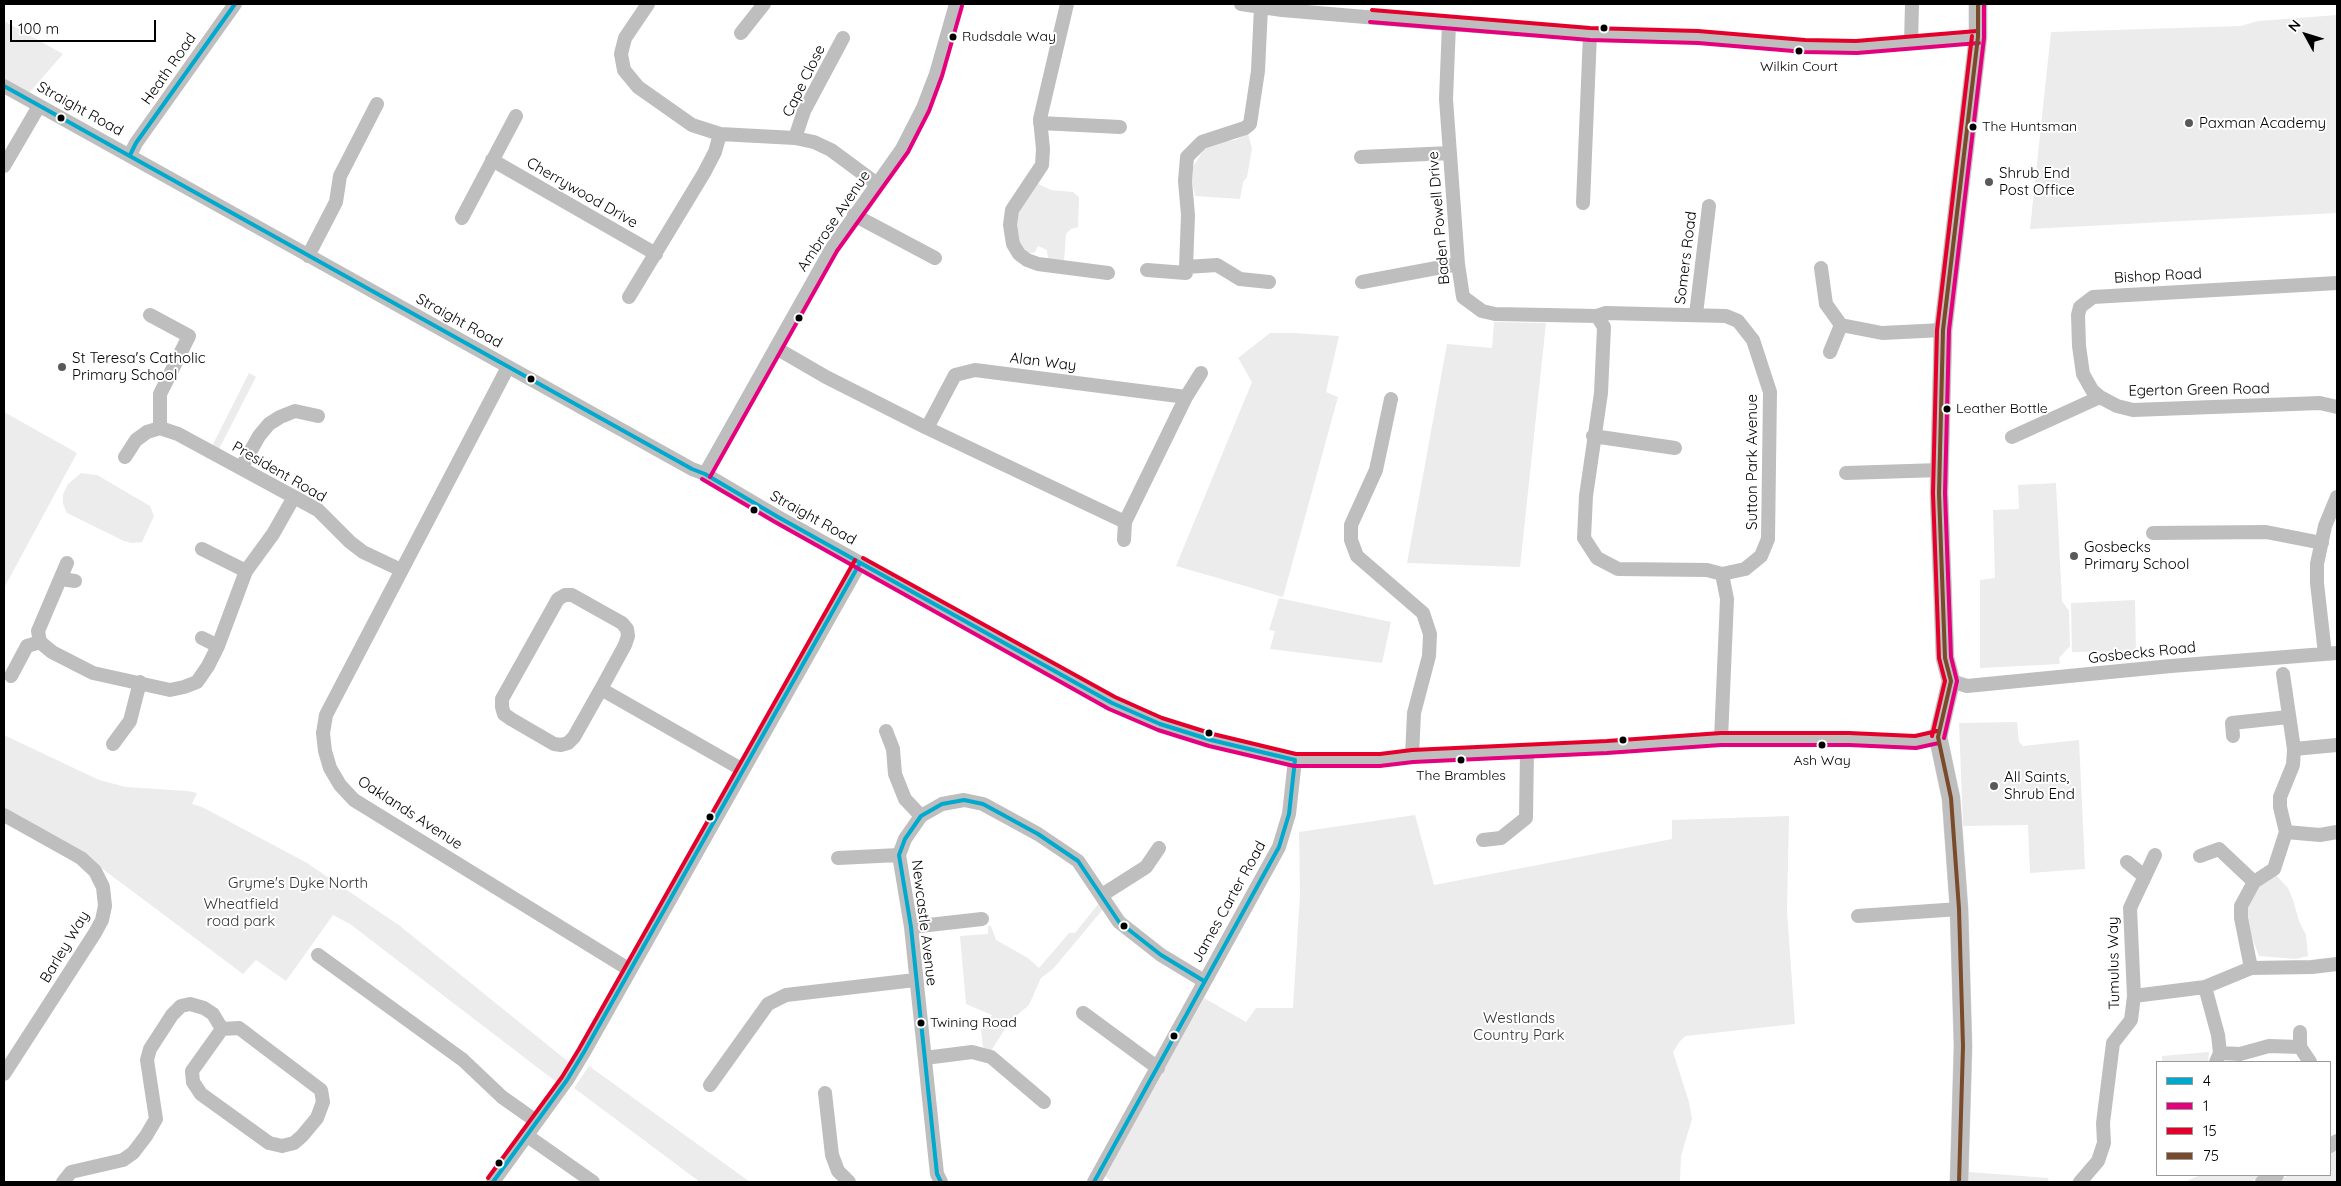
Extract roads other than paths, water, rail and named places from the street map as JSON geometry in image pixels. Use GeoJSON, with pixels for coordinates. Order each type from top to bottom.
{"type":"FeatureCollection","features":[{"type":"Feature","properties":{"kind":"main road"},"geometry":{"type":"LineString","coordinates":[[1959,1182],[1963,1049],[1959,909],[1951,798],[1938,737],[1951,681],[1946,658],[1940,470],[1943,330],[1978,37],[1978,4]]}},
{"type":"Feature","properties":{"kind":"street","name":"Heath Road"},"geometry":{"type":"LineString","coordinates":[[130,155],[136,143],[235,4]]}},
{"type":"Feature","properties":{"kind":"street"},"geometry":{"type":"LineString","coordinates":[[648,4],[625,38],[621,54],[624,70],[638,87],[692,125],[720,134],[795,138],[814,142],[831,150],[877,184]]}},
{"type":"Feature","properties":{"kind":"street"},"geometry":{"type":"LineString","coordinates":[[741,33],[764,4]]}},
{"type":"Feature","properties":{"kind":"street","name":"Ambrose Avenue"},"geometry":{"type":"LineString","coordinates":[[705,474],[832,248],[902,149],[923,108],[936,74],[956,4]]}},
{"type":"Feature","properties":{"kind":"street"},"geometry":{"type":"LineString","coordinates":[[1067,4],[1040,123],[1043,149],[1042,164],[1012,210],[1010,225],[1013,244],[1019,254],[1038,264],[1108,273]]}},
{"type":"Feature","properties":{"kind":"street"},"geometry":{"type":"LineString","coordinates":[[1241,4],[1261,7],[1371,10],[1449,24],[1590,34],[1698,37],[1805,46],[1856,47],[1978,37]]}},
{"type":"Feature","properties":{"kind":"street"},"geometry":{"type":"LineString","coordinates":[[1911,43],[1912,4]]}},
{"type":"Feature","properties":{"kind":"street"},"geometry":{"type":"LineString","coordinates":[[1186,273],[1188,215],[1185,181],[1187,157],[1202,142],[1245,128],[1250,124],[1258,71],[1261,7]]}},
{"type":"Feature","properties":{"kind":"street","name":"Baden Powell Drive"},"geometry":{"type":"LineString","coordinates":[[1449,24],[1446,99],[1458,264],[1463,297],[1482,311],[1495,314],[1597,316]]}},
{"type":"Feature","properties":{"kind":"street"},"geometry":{"type":"LineString","coordinates":[[1583,204],[1590,34]]}},
{"type":"Feature","properties":{"kind":"street","name":"Cape Close"},"geometry":{"type":"LineString","coordinates":[[795,138],[804,111],[843,38]]}},
{"type":"Feature","properties":{"kind":"street","name":"Straight Road"},"geometry":{"type":"LineString","coordinates":[[4,86],[692,469],[705,474],[770,513],[1112,703],[1160,724],[1211,740],[1296,760],[1380,760],[1412,756],[1607,747],[1721,739],[1849,739],[1916,742],[1938,737]]}},
{"type":"Feature","properties":{"kind":"street"},"geometry":{"type":"LineString","coordinates":[[308,256],[336,202],[340,176],[377,104]]}},
{"type":"Feature","properties":{"kind":"street"},"geometry":{"type":"LineString","coordinates":[[4,166],[39,106]]}},
{"type":"Feature","properties":{"kind":"street"},"geometry":{"type":"LineString","coordinates":[[462,218],[516,116]]}},
{"type":"Feature","properties":{"kind":"street"},"geometry":{"type":"LineString","coordinates":[[1040,123],[1120,127]]}},
{"type":"Feature","properties":{"kind":"street"},"geometry":{"type":"LineString","coordinates":[[630,297],[704,173],[720,134]]}},
{"type":"Feature","properties":{"kind":"street"},"geometry":{"type":"LineString","coordinates":[[1361,157],[1450,153]]}},
{"type":"Feature","properties":{"kind":"street","name":"Cherrywood Drive"},"geometry":{"type":"LineString","coordinates":[[492,160],[656,254]]}},
{"type":"Feature","properties":{"kind":"street","name":"Somers Road"},"geometry":{"type":"LineString","coordinates":[[1696,314],[1709,206]]}},
{"type":"Feature","properties":{"kind":"street"},"geometry":{"type":"LineString","coordinates":[[854,215],[935,258]]}},
{"type":"Feature","properties":{"kind":"street"},"geometry":{"type":"LineString","coordinates":[[1362,282],[1458,264]]}},
{"type":"Feature","properties":{"kind":"street"},"geometry":{"type":"LineString","coordinates":[[1147,270],[1186,273],[1217,265],[1240,279],[1269,282]]}},
{"type":"Feature","properties":{"kind":"street"},"geometry":{"type":"LineString","coordinates":[[1821,268],[1826,304],[1841,325],[1882,333],[1943,330]]}},
{"type":"Feature","properties":{"kind":"street","name":"Bishop Road"},"geometry":{"type":"LineString","coordinates":[[2100,397],[2092,390],[2083,374],[2079,346],[2078,315],[2080,307],[2093,297],[2337,283]]}},
{"type":"Feature","properties":{"kind":"street","name":"Sutton Park Avenue"},"geometry":{"type":"LineString","coordinates":[[1597,316],[1606,313],[1726,316],[1738,321],[1753,340],[1770,392],[1768,539],[1761,556],[1745,569],[1722,574]]}},
{"type":"Feature","properties":{"kind":"street"},"geometry":{"type":"LineString","coordinates":[[125,457],[136,440],[147,432],[160,428],[160,394],[189,336],[150,315]]}},
{"type":"Feature","properties":{"kind":"street"},"geometry":{"type":"LineString","coordinates":[[1597,316],[1604,326],[1601,393],[1586,496],[1584,538],[1597,558],[1618,569],[1707,570],[1722,574],[1727,599],[1721,739]]}},
{"type":"Feature","properties":{"kind":"street"},"geometry":{"type":"LineString","coordinates":[[1830,352],[1841,325]]}},
{"type":"Feature","properties":{"kind":"street"},"geometry":{"type":"LineString","coordinates":[[776,348],[927,428],[1125,522]]}},
{"type":"Feature","properties":{"kind":"street","name":"Oaklands Avenue"},"geometry":{"type":"LineString","coordinates":[[508,367],[326,715],[323,733],[325,751],[330,768],[340,785],[354,800],[630,970]]}},
{"type":"Feature","properties":{"kind":"street","name":"Alan Way"},"geometry":{"type":"LineString","coordinates":[[927,428],[955,376],[975,370],[1186,397]]}},
{"type":"Feature","properties":{"kind":"street"},"geometry":{"type":"LineString","coordinates":[[1124,540],[1125,522],[1186,397],[1201,373]]}},
{"type":"Feature","properties":{"kind":"street"},"geometry":{"type":"LineString","coordinates":[[2012,437],[2100,397]]}},
{"type":"Feature","properties":{"kind":"street","name":"Egerton Green Road"},"geometry":{"type":"LineString","coordinates":[[2100,397],[2117,406],[2133,410],[2320,403],[2337,407]]}},
{"type":"Feature","properties":{"kind":"street"},"geometry":{"type":"LineString","coordinates":[[1391,399],[1376,470],[1351,525],[1351,540],[1357,556],[1423,613],[1430,634],[1429,656],[1414,713],[1412,756]]}},
{"type":"Feature","properties":{"kind":"street"},"geometry":{"type":"LineString","coordinates":[[241,468],[259,436],[274,421],[295,411],[318,416]]}},
{"type":"Feature","properties":{"kind":"street","name":"President Road"},"geometry":{"type":"LineString","coordinates":[[160,428],[178,434],[318,510],[350,542],[363,552],[401,570]]}},
{"type":"Feature","properties":{"kind":"street"},"geometry":{"type":"LineString","coordinates":[[1594,436],[1676,448]]}},
{"type":"Feature","properties":{"kind":"street"},"geometry":{"type":"LineString","coordinates":[[1846,473],[1940,470]]}},
{"type":"Feature","properties":{"kind":"street"},"geometry":{"type":"LineString","coordinates":[[67,564],[68,580],[38,630],[40,642],[52,652],[93,673],[170,690],[184,687],[197,682],[218,646],[246,571],[273,534],[294,497]]}},
{"type":"Feature","properties":{"kind":"street"},"geometry":{"type":"LineString","coordinates":[[2331,654],[2317,583],[2317,564],[2325,526],[2337,497]]}},
{"type":"Feature","properties":{"kind":"street"},"geometry":{"type":"LineString","coordinates":[[2153,533],[2266,532],[2322,543]]}},
{"type":"Feature","properties":{"kind":"street"},"geometry":{"type":"LineString","coordinates":[[202,549],[246,571]]}},
{"type":"Feature","properties":{"kind":"street"},"geometry":{"type":"LineString","coordinates":[[493,1182],[567,1080],[860,563]]}},
{"type":"Feature","properties":{"kind":"street"},"geometry":{"type":"LineString","coordinates":[[565,595],[572,595],[622,622],[627,629],[628,636],[625,645],[601,689],[574,737],[568,743],[561,745],[554,744],[504,714],[502,699],[558,599],[565,595]]}},
{"type":"Feature","properties":{"kind":"street"},"geometry":{"type":"LineString","coordinates":[[202,638],[218,646]]}},
{"type":"Feature","properties":{"kind":"street"},"geometry":{"type":"LineString","coordinates":[[11,676],[27,646],[40,642]]}},
{"type":"Feature","properties":{"kind":"street","name":"Gosbecks Road"},"geometry":{"type":"LineString","coordinates":[[1951,681],[1968,686],[2180,665],[2331,654]]}},
{"type":"Feature","properties":{"kind":"street"},"geometry":{"type":"LineString","coordinates":[[2252,968],[2241,918],[2241,906],[2254,882],[2274,868],[2286,832],[2280,807],[2280,796],[2293,766],[2294,749],[2283,674]]}},
{"type":"Feature","properties":{"kind":"street"},"geometry":{"type":"LineString","coordinates":[[113,744],[130,722],[140,682]]}},
{"type":"Feature","properties":{"kind":"street"},"geometry":{"type":"LineString","coordinates":[[601,689],[743,770]]}},
{"type":"Feature","properties":{"kind":"street"},"geometry":{"type":"LineString","coordinates":[[2231,723],[2288,717]]}},
{"type":"Feature","properties":{"kind":"street"},"geometry":{"type":"LineString","coordinates":[[886,731],[893,749],[895,774],[905,799],[921,816]]}},
{"type":"Feature","properties":{"kind":"street"},"geometry":{"type":"LineString","coordinates":[[2294,749],[2337,746]]}},
{"type":"Feature","properties":{"kind":"street"},"geometry":{"type":"LineString","coordinates":[[1483,840],[1501,838],[1526,818],[1527,750]]}},
{"type":"Feature","properties":{"kind":"street","name":"James Carter Road"},"geometry":{"type":"LineString","coordinates":[[1094,1182],[1279,847],[1290,814],[1296,760]]}},
{"type":"Feature","properties":{"kind":"street","name":"Newcastle Avenue"},"geometry":{"type":"LineString","coordinates":[[940,1182],[936,1164],[915,980],[911,927],[899,855],[905,839],[921,816],[942,804],[964,800],[983,804],[1038,834],[1078,861],[1119,922],[1161,954],[1204,981]]}},
{"type":"Feature","properties":{"kind":"street","name":"Barley Way"},"geometry":{"type":"LineString","coordinates":[[4,815],[82,858],[95,871],[103,887],[105,906],[102,920],[95,933],[4,1074]]}},
{"type":"Feature","properties":{"kind":"street"},"geometry":{"type":"LineString","coordinates":[[2286,832],[2320,835],[2337,832]]}},
{"type":"Feature","properties":{"kind":"street"},"geometry":{"type":"LineString","coordinates":[[2200,856],[2220,844],[2254,882]]}},
{"type":"Feature","properties":{"kind":"street"},"geometry":{"type":"LineString","coordinates":[[1102,895],[1146,867],[1159,848]]}},
{"type":"Feature","properties":{"kind":"street","name":"Tumulus Way"},"geometry":{"type":"LineString","coordinates":[[2084,1181],[2098,1162],[2104,1144],[2103,1124],[2113,1043],[2131,1020],[2134,996],[2130,908],[2155,854]]}},
{"type":"Feature","properties":{"kind":"street"},"geometry":{"type":"LineString","coordinates":[[838,858],[899,855]]}},
{"type":"Feature","properties":{"kind":"street"},"geometry":{"type":"LineString","coordinates":[[2126,862],[2144,876]]}},
{"type":"Feature","properties":{"kind":"street"},"geometry":{"type":"LineString","coordinates":[[1858,916],[1959,909]]}},
{"type":"Feature","properties":{"kind":"street"},"geometry":{"type":"LineString","coordinates":[[911,927],[982,919]]}},
{"type":"Feature","properties":{"kind":"street"},"geometry":{"type":"LineString","coordinates":[[318,955],[464,1060],[502,1097],[536,1121]]}},
{"type":"Feature","properties":{"kind":"street"},"geometry":{"type":"LineString","coordinates":[[2134,996],[2205,987],[2252,968],[2312,968],[2337,964]]}},
{"type":"Feature","properties":{"kind":"street"},"geometry":{"type":"LineString","coordinates":[[710,1085],[768,1004],[786,995],[915,980]]}},
{"type":"Feature","properties":{"kind":"street"},"geometry":{"type":"LineString","coordinates":[[2205,987],[2218,1035],[2218,1058],[2269,1046],[2300,1047]]}},
{"type":"Feature","properties":{"kind":"street"},"geometry":{"type":"LineString","coordinates":[[63,1182],[71,1172],[123,1160],[134,1153],[146,1136],[156,1119],[147,1060],[150,1049],[181,1006],[190,1004],[204,1008],[213,1014],[222,1029]]}},
{"type":"Feature","properties":{"kind":"street"},"geometry":{"type":"LineString","coordinates":[[1083,1013],[1158,1068]]}},
{"type":"Feature","properties":{"kind":"street"},"geometry":{"type":"LineString","coordinates":[[239,1028],[321,1090],[323,1102],[316,1118],[294,1143],[282,1146],[269,1143],[201,1094],[193,1082],[192,1071],[222,1029],[239,1028]]}},
{"type":"Feature","properties":{"kind":"street"},"geometry":{"type":"LineString","coordinates":[[2300,1032],[2300,1047],[2309,1061]]}},
{"type":"Feature","properties":{"kind":"street"},"geometry":{"type":"LineString","coordinates":[[925,1058],[972,1052],[991,1057],[1044,1102]]}},
{"type":"Feature","properties":{"kind":"street"},"geometry":{"type":"LineString","coordinates":[[825,1093],[832,1155],[838,1171],[849,1182]]}},
{"type":"Feature","properties":{"kind":"street"},"geometry":{"type":"LineString","coordinates":[[526,1135],[593,1182]]}},
{"type":"Feature","properties":{"kind":"street"},"geometry":{"type":"LineString","coordinates":[[2262,1182],[2275,1176]]}},
{"type":"Feature","properties":{"kind":"place","name":"Rudsdale Way"},"geometry":{"type":"Point","coordinates":[953,37]}},
{"type":"Feature","properties":{"kind":"place","name":"Wilkin Court"},"geometry":{"type":"Point","coordinates":[1799,51]}},
{"type":"Feature","properties":{"kind":"place","name":"Paxman Academy"},"geometry":{"type":"Point","coordinates":[2189,123]}},
{"type":"Feature","properties":{"kind":"place","name":"The Huntsman"},"geometry":{"type":"Point","coordinates":[1973,127]}},
{"type":"Feature","properties":{"kind":"place","name":"Shrub End Post Office"},"geometry":{"type":"Point","coordinates":[1989,182]}},
{"type":"Feature","properties":{"kind":"place","name":"St Teresa's Catholic Primary School"},"geometry":{"type":"Point","coordinates":[62,367]}},
{"type":"Feature","properties":{"kind":"place","name":"Leather Bottle"},"geometry":{"type":"Point","coordinates":[1947,409]}},
{"type":"Feature","properties":{"kind":"place","name":"Gosbecks Primary School"},"geometry":{"type":"Point","coordinates":[2074,556]}},
{"type":"Feature","properties":{"kind":"place","name":"Ash Way"},"geometry":{"type":"Point","coordinates":[1822,745]}},
{"type":"Feature","properties":{"kind":"place","name":"The Brambles"},"geometry":{"type":"Point","coordinates":[1461,760]}},
{"type":"Feature","properties":{"kind":"place","name":"All Saints, Shrub End"},"geometry":{"type":"Point","coordinates":[1994,786]}},
{"type":"Feature","properties":{"kind":"place","name":"Twining Road"},"geometry":{"type":"Point","coordinates":[921,1023]}},
{"type":"Feature","properties":{"kind":"park label","name":"Gryme's Dyke North"},"geometry":{"type":"Point","coordinates":[298,883]}},
{"type":"Feature","properties":{"kind":"park label","name":"Wheatfield road park"},"geometry":{"type":"Point","coordinates":[241,912]}},
{"type":"Feature","properties":{"kind":"park label","name":"Westlands Country Park"},"geometry":{"type":"Point","coordinates":[1519,1026]}}]}
